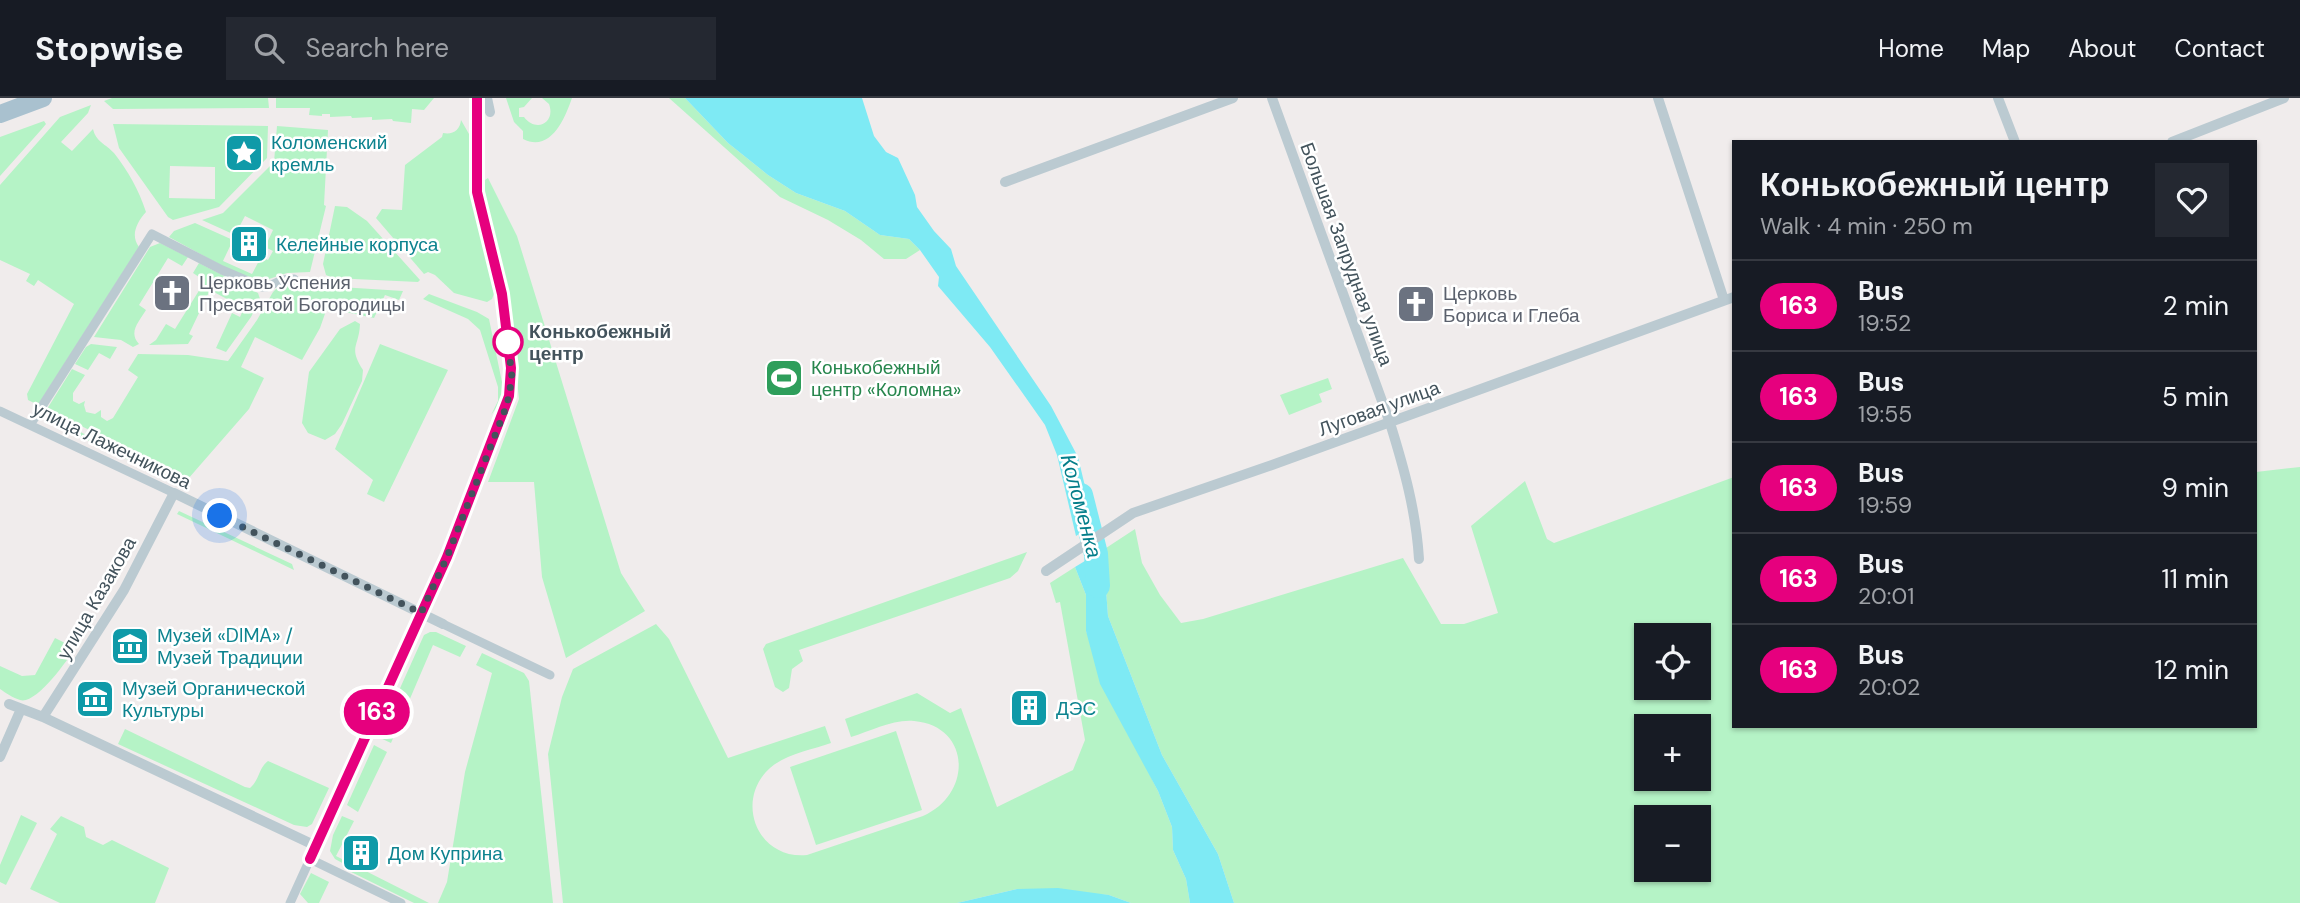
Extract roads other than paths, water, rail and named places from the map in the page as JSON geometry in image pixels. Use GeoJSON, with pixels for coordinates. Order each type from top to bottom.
{"type":"FeatureCollection","features":[{"type":"Feature","properties":{"kind":"main road"},"geometry":{"type":"LineString","coordinates":[[0,114],[43,98]]}},
{"type":"Feature","properties":{"kind":"street"},"geometry":{"type":"LineString","coordinates":[[289,903],[447,557],[511,387],[502,294],[477,192],[477,98]]}},
{"type":"Feature","properties":{"kind":"street"},"geometry":{"type":"LineString","coordinates":[[487,98],[490,112]]}},
{"type":"Feature","properties":{"kind":"street"},"geometry":{"type":"LineString","coordinates":[[1005,183],[1233,98]]}},
{"type":"Feature","properties":{"kind":"street","name":"Большая Запрудная улица"},"geometry":{"type":"LineString","coordinates":[[1272,98],[1390,423],[1407,477],[1416,521],[1419,559]]}},
{"type":"Feature","properties":{"kind":"street"},"geometry":{"type":"LineString","coordinates":[[1658,98],[1729,299]]}},
{"type":"Feature","properties":{"kind":"street"},"geometry":{"type":"LineString","coordinates":[[1998,98],[2013,140]]}},
{"type":"Feature","properties":{"kind":"street"},"geometry":{"type":"LineString","coordinates":[[2177,140],[2284,98]]}},
{"type":"Feature","properties":{"kind":"street"},"geometry":{"type":"LineString","coordinates":[[30,425],[152,234],[262,287],[293,279]]}},
{"type":"Feature","properties":{"kind":"street","name":"Луговая улица"},"geometry":{"type":"LineString","coordinates":[[1046,571],[1133,513],[1390,423],[1729,299]]}},
{"type":"Feature","properties":{"kind":"street","name":"улица Лажечникова"},"geometry":{"type":"LineString","coordinates":[[0,411],[550,675]]}},
{"type":"Feature","properties":{"kind":"street","name":"улица Казакова"},"geometry":{"type":"LineString","coordinates":[[43,717],[124,590],[174,493]]}},
{"type":"Feature","properties":{"kind":"street"},"geometry":{"type":"LineString","coordinates":[[4,702],[43,717],[316,846]]}},
{"type":"Feature","properties":{"kind":"street"},"geometry":{"type":"LineString","coordinates":[[0,757],[21,709]]}},
{"type":"Feature","properties":{"kind":"street"},"geometry":{"type":"LineString","coordinates":[[310,859],[401,903]]}},
{"type":"Feature","properties":{"kind":"water"},"geometry":{"type":"Polygon","coordinates":[[[685,98],[862,98],[874,136],[886,152],[898,158],[915,195],[917,207],[951,249],[956,266],[1051,406],[1078,457],[1094,524],[1076,536],[1057,455],[1045,425],[990,347],[938,286],[939,277],[920,250],[909,239],[880,235],[845,211],[796,193],[768,175],[728,143],[685,98]]]}},
{"type":"Feature","properties":{"kind":"water"},"geometry":{"type":"Polygon","coordinates":[[[1103,550],[1108,616],[1162,755],[1218,854],[1234,903],[1190,903],[1186,879],[1173,850],[1172,827],[1158,791],[1100,684],[1086,631],[1086,595],[1075,567],[1103,550]]]}},
{"type":"Feature","properties":{"kind":"water"},"geometry":{"type":"Polygon","coordinates":[[[1058,888],[1109,895],[1131,903],[957,903],[1017,889],[1058,888]]]}},
{"type":"Feature","properties":{"kind":"waterway","name":"Коломенка"},"geometry":{"type":"LineString","coordinates":[[1081,495],[1096,554],[1098,586]]}},
{"type":"Feature","properties":{"kind":"place","name":"Коломенский кремль"},"geometry":{"type":"Point","coordinates":[244,153]}},
{"type":"Feature","properties":{"kind":"place","name":"Келейные корпуса"},"geometry":{"type":"Point","coordinates":[249,244]}},
{"type":"Feature","properties":{"kind":"place","name":"Церковь Успения Пресвятой Богородицы"},"geometry":{"type":"Point","coordinates":[172,293]}},
{"type":"Feature","properties":{"kind":"place","name":"Церковь Бориса и Глеба"},"geometry":{"type":"Point","coordinates":[1416,304]}},
{"type":"Feature","properties":{"kind":"place","name":"Конькобежный центр"},"geometry":{"type":"Point","coordinates":[508,342]}},
{"type":"Feature","properties":{"kind":"place","name":"Конькобежный центр «Коломна»"},"geometry":{"type":"Point","coordinates":[784,378]}},
{"type":"Feature","properties":{"kind":"place","name":"Музей «DIMA» / Музей Традиции"},"geometry":{"type":"Point","coordinates":[130,646]}},
{"type":"Feature","properties":{"kind":"place","name":"Музей Органической Культуры"},"geometry":{"type":"Point","coordinates":[95,699]}},
{"type":"Feature","properties":{"kind":"place","name":"ДЭС"},"geometry":{"type":"Point","coordinates":[1029,708]}},
{"type":"Feature","properties":{"kind":"place","name":"Дом Куприна"},"geometry":{"type":"Point","coordinates":[361,853]}}]}
